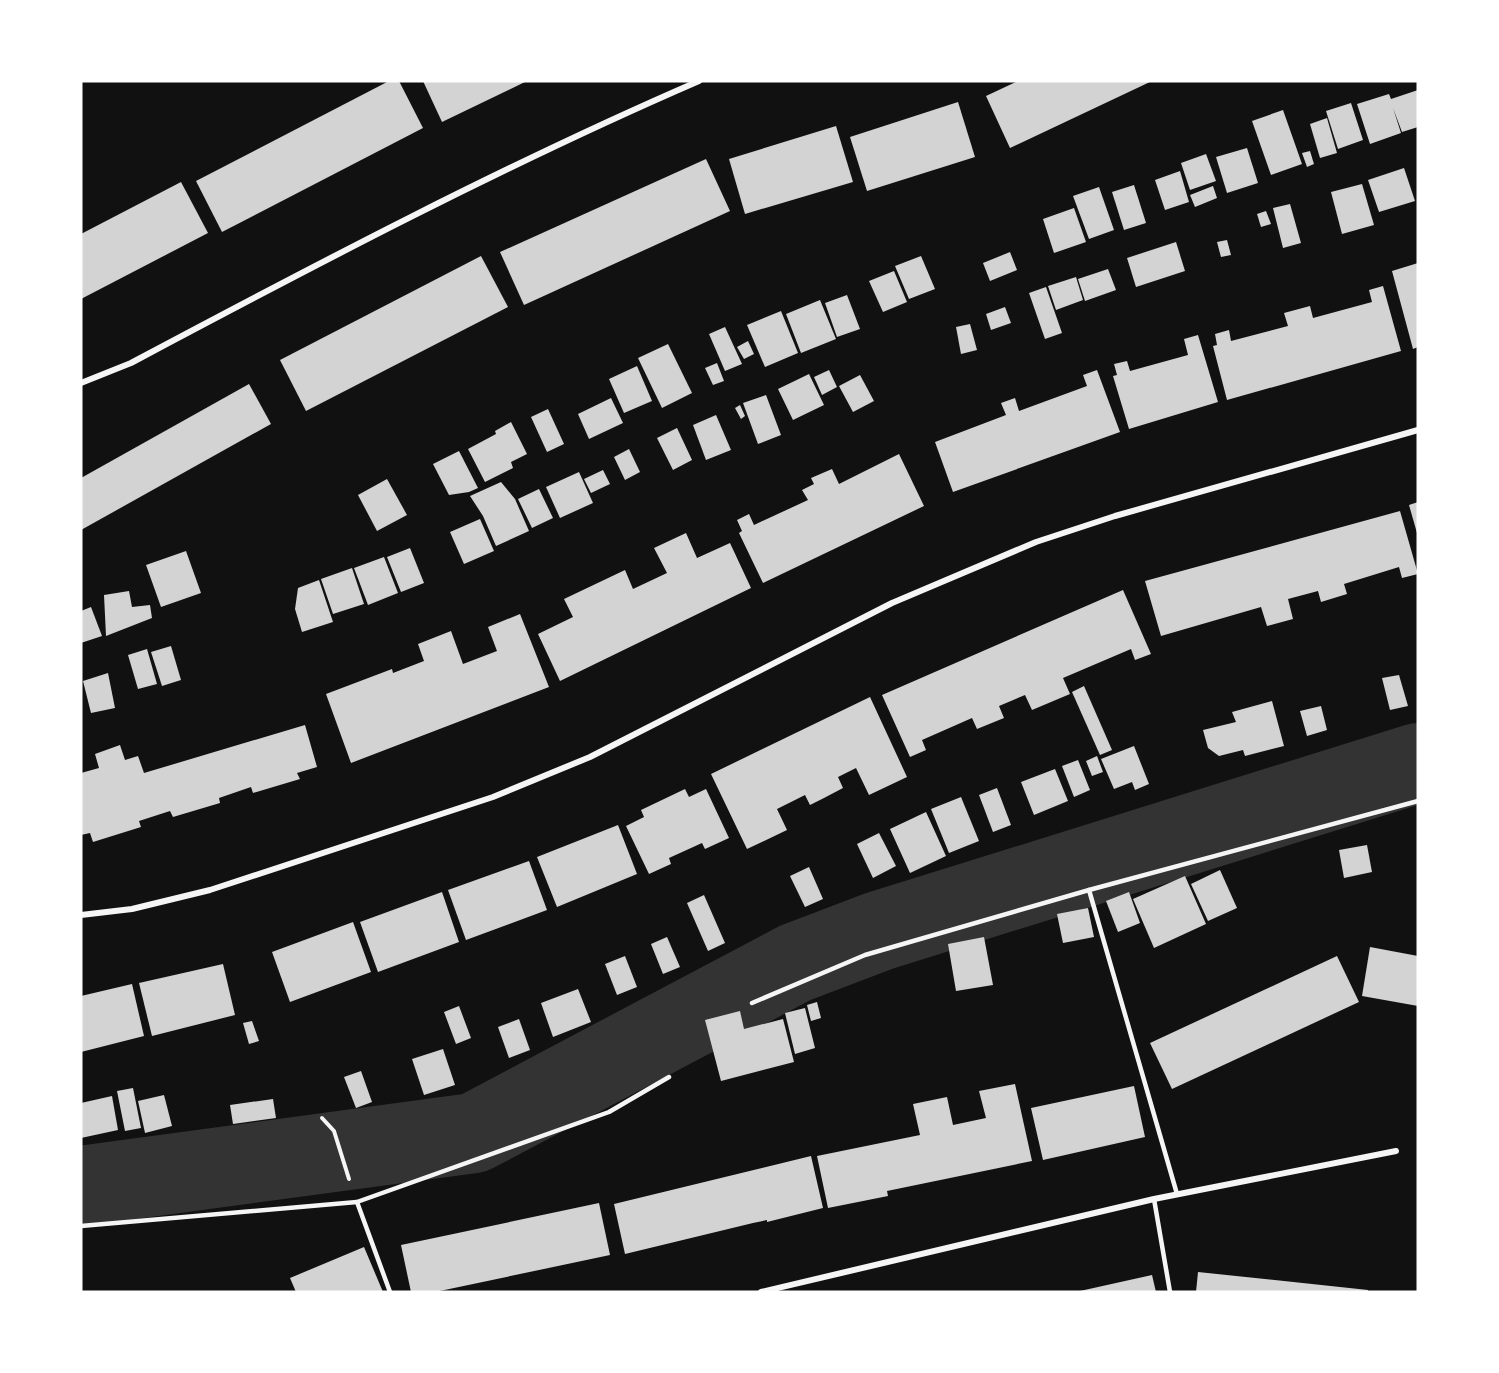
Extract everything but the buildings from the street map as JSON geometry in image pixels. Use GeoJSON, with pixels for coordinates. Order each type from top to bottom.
{"type":"FeatureCollection","features":[{"type":"Feature","properties":{"kind":"street"},"geometry":{"type":"LineString","coordinates":[[81,383],[131,363],[493,176],[609,120],[699,81]]}},
{"type":"Feature","properties":{"kind":"street"},"geometry":{"type":"LineString","coordinates":[[81,915],[132,909],[210,890],[494,797],[590,757],[892,603],[1036,542],[1115,516],[1418,430]]}},
{"type":"Feature","properties":{"kind":"street"},"geometry":{"type":"LineString","coordinates":[[761,1292],[1154,1199],[1396,1151]]}},
{"type":"Feature","properties":{"kind":"lane"},"geometry":{"type":"LineString","coordinates":[[753,1004],[865,955],[1089,890],[1418,801]]}},
{"type":"Feature","properties":{"kind":"lane"},"geometry":{"type":"LineString","coordinates":[[1089,890],[1177,1194]]}},
{"type":"Feature","properties":{"kind":"lane"},"geometry":{"type":"LineString","coordinates":[[81,1226],[357,1202],[609,1112],[669,1077]]}},
{"type":"Feature","properties":{"kind":"lane"},"geometry":{"type":"LineString","coordinates":[[1154,1199],[1170,1292]]}},
{"type":"Feature","properties":{"kind":"lane"},"geometry":{"type":"LineString","coordinates":[[357,1202],[390,1292]]}},
{"type":"Feature","properties":{"kind":"path"},"geometry":{"type":"LineString","coordinates":[[322,1118],[334,1131],[349,1180]]}},
{"type":"Feature","properties":{"kind":"waterway"},"geometry":{"type":"LineString","coordinates":[[81,1186],[474,1133],[795,963],[879,931],[1418,763]]}}]}
